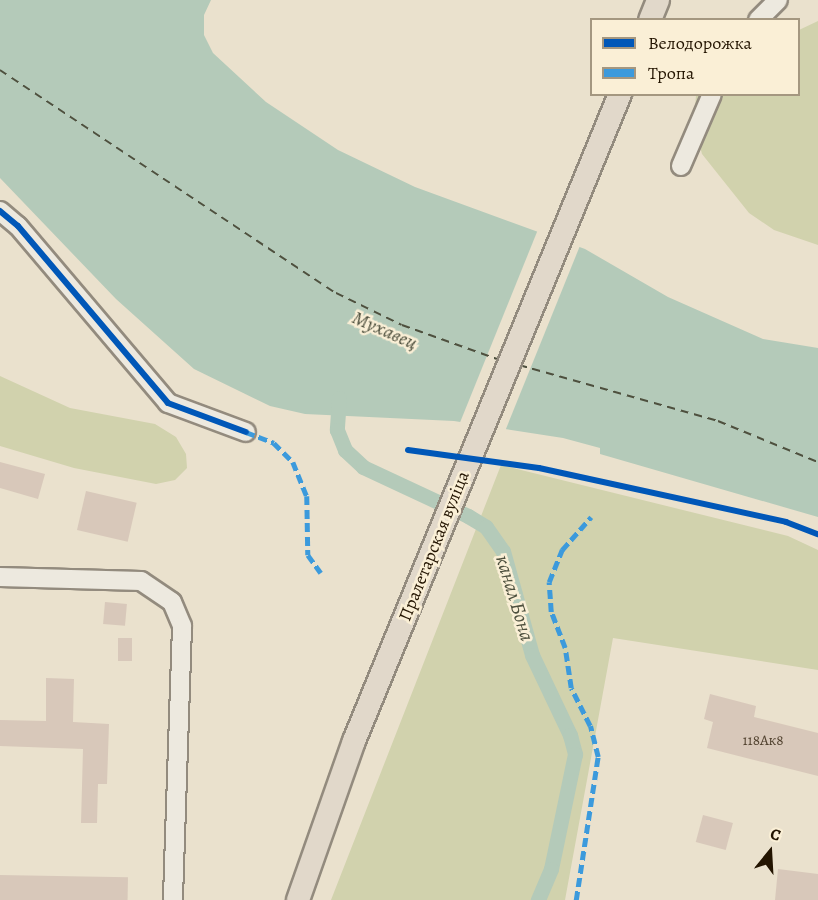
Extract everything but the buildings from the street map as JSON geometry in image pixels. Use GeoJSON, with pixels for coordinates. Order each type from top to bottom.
{"type":"FeatureCollection","features":[{"type":"Feature","properties":{"kind":"main road"},"geometry":{"type":"LineString","coordinates":[[651,18],[658,0]]}},
{"type":"Feature","properties":{"kind":"main road","name":"Пралетарская вуліца"},"geometry":{"type":"LineString","coordinates":[[298,900],[354,741],[619,96]]}},
{"type":"Feature","properties":{"kind":"street"},"geometry":{"type":"LineString","coordinates":[[760,18],[778,0]]}},
{"type":"Feature","properties":{"kind":"street"},"geometry":{"type":"LineString","coordinates":[[681,166],[711,96]]}},
{"type":"Feature","properties":{"kind":"street"},"geometry":{"type":"LineString","coordinates":[[0,211],[18,226],[168,403],[246,432]]}},
{"type":"Feature","properties":{"kind":"street"},"geometry":{"type":"LineString","coordinates":[[0,577],[141,581],[171,602],[182,626],[173,900]]}},
{"type":"Feature","properties":{"kind":"shaded area"},"geometry":{"type":"Polygon","coordinates":[[[818,21],[818,245],[774,230],[749,213],[702,154],[694,124],[696,96],[800,96],[800,30],[818,21]]]}},
{"type":"Feature","properties":{"kind":"shaded area"},"geometry":{"type":"Polygon","coordinates":[[[0,376],[70,408],[155,424],[176,437],[186,454],[187,468],[175,480],[156,484],[74,468],[0,446],[0,376]]]}},
{"type":"Feature","properties":{"kind":"shaded area"},"geometry":{"type":"Polygon","coordinates":[[[501,465],[788,536],[818,550],[818,670],[613,638],[565,900],[331,900],[501,465]]]}},
{"type":"Feature","properties":{"kind":"water","name":"Мухавец"},"geometry":{"type":"Polygon","coordinates":[[[0,0],[211,0],[204,15],[204,35],[213,53],[266,102],[338,150],[415,187],[585,249],[668,297],[763,339],[818,348],[818,517],[600,454],[600,448],[563,438],[454,421],[305,414],[270,406],[194,369],[116,299],[0,178],[0,0]]]}},
{"type":"Feature","properties":{"kind":"pier"},"geometry":{"type":"Polygon","coordinates":[[[539,227],[581,244],[501,441],[459,424],[539,227]]]}},
{"type":"Feature","properties":{"kind":"waterway","name":"канал Бона"},"geometry":{"type":"LineString","coordinates":[[339,398],[337,430],[345,450],[363,467],[468,516],[486,527],[503,551],[532,655],[570,735],[575,754],[551,869],[538,900]]}},
{"type":"Feature","properties":{"kind":"ferry route"},"geometry":{"type":"LineString","coordinates":[[0,70],[336,293],[402,325],[500,360]]}},
{"type":"Feature","properties":{"kind":"ferry route"},"geometry":{"type":"LineString","coordinates":[[519,365],[718,421],[818,462]]}},
{"type":"Feature","properties":{"kind":"marked path"},"geometry":{"type":"LineString","coordinates":[[246,432],[274,443],[293,462],[307,496],[308,555],[321,573]]}},
{"type":"Feature","properties":{"kind":"marked path"},"geometry":{"type":"LineString","coordinates":[[576,900],[598,757],[590,726],[571,688],[565,648],[551,612],[549,582],[562,550],[591,517]]}},
{"type":"Feature","properties":{"kind":"cycle path"},"geometry":{"type":"LineString","coordinates":[[0,211],[18,226],[168,403],[246,432]]}},
{"type":"Feature","properties":{"kind":"cycle path"},"geometry":{"type":"LineString","coordinates":[[408,450],[539,468],[786,522],[818,534]]}}]}
